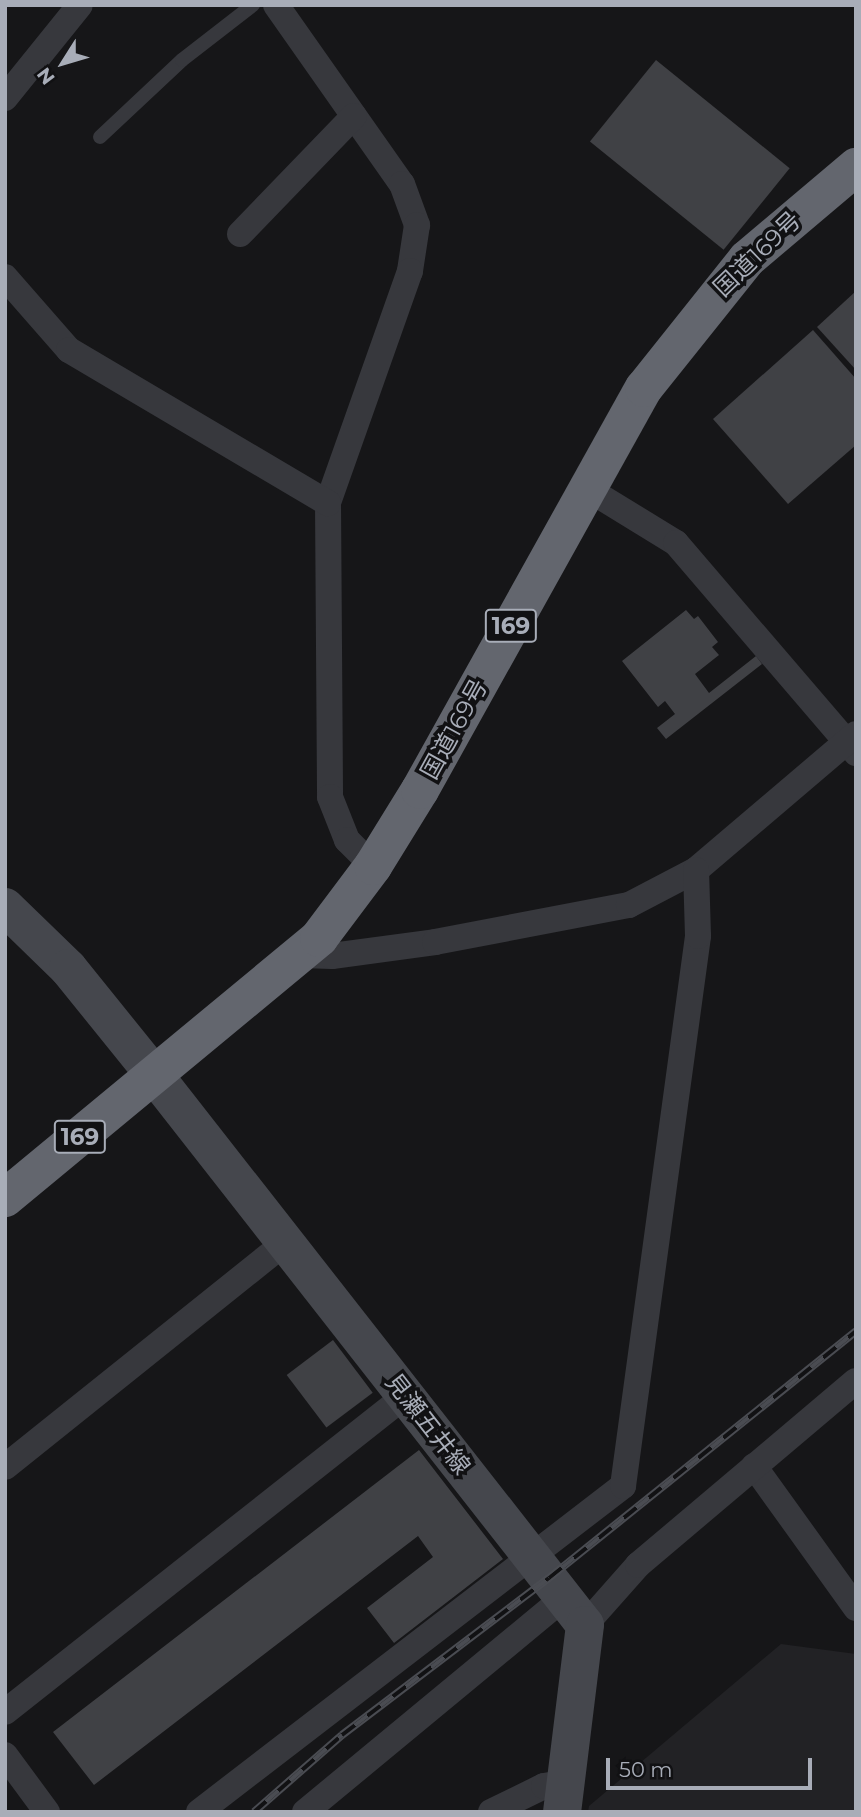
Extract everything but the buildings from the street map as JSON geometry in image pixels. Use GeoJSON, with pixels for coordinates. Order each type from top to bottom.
{"type":"FeatureCollection","features":[{"type":"Feature","properties":{"kind":"highway","name":"国道169号"},"geometry":{"type":"LineString","coordinates":[[5,1198],[319,938],[373,866],[420,790],[644,388],[718,289],[793,216],[856,167]]}},
{"type":"Feature","properties":{"kind":"main road","name":"見瀬五井線"},"geometry":{"type":"LineString","coordinates":[[5,907],[68,968],[287,1241],[574,1611]]}},
{"type":"Feature","properties":{"kind":"main road"},"geometry":{"type":"LineString","coordinates":[[564,1797],[574,1611]]}},
{"type":"Feature","properties":{"kind":"street"},"geometry":{"type":"LineString","coordinates":[[5,97],[80,5]]}},
{"type":"Feature","properties":{"kind":"street"},"geometry":{"type":"LineString","coordinates":[[276,5],[402,184],[417,225],[410,271],[328,503],[330,797],[347,840],[373,866]]}},
{"type":"Feature","properties":{"kind":"street"},"geometry":{"type":"LineString","coordinates":[[240,234],[354,116]]}},
{"type":"Feature","properties":{"kind":"street"},"geometry":{"type":"LineString","coordinates":[[5,278],[69,350],[328,503]]}},
{"type":"Feature","properties":{"kind":"street"},"geometry":{"type":"LineString","coordinates":[[301,955],[332,956],[435,942],[629,905],[696,870],[853,743],[676,543],[588,489]]}},
{"type":"Feature","properties":{"kind":"street"},"geometry":{"type":"LineString","coordinates":[[200,1812],[623,1486],[698,936],[696,870]]}},
{"type":"Feature","properties":{"kind":"street"},"geometry":{"type":"LineString","coordinates":[[5,1467],[287,1241]]}},
{"type":"Feature","properties":{"kind":"street"},"geometry":{"type":"LineString","coordinates":[[305,1812],[638,1565],[856,1381]]}},
{"type":"Feature","properties":{"kind":"street"},"geometry":{"type":"LineString","coordinates":[[5,1712],[405,1395]]}},
{"type":"Feature","properties":{"kind":"street"},"geometry":{"type":"LineString","coordinates":[[754,1466],[856,1608]]}},
{"type":"Feature","properties":{"kind":"street"},"geometry":{"type":"LineString","coordinates":[[5,1755],[47,1812]]}},
{"type":"Feature","properties":{"kind":"street"},"geometry":{"type":"LineString","coordinates":[[491,1812],[544,1786],[564,1797]]}},
{"type":"Feature","properties":{"kind":"lane"},"geometry":{"type":"LineString","coordinates":[[100,137],[182,60],[253,5]]}},
{"type":"Feature","properties":{"kind":"shaded area"},"geometry":{"type":"Polygon","coordinates":[[[781,1644],[856,1654],[856,1812],[588,1812],[589,1806],[781,1644]]]}},
{"type":"Feature","properties":{"kind":"railway"},"geometry":{"type":"LineString","coordinates":[[254,1812],[342,1735],[549,1578],[856,1331]]}}]}
